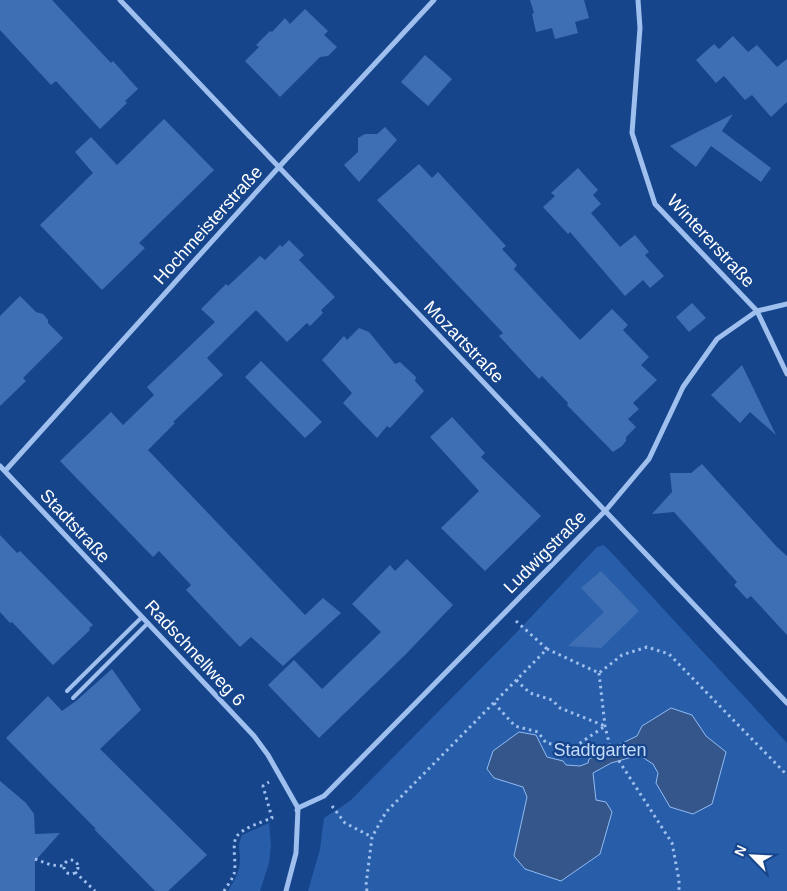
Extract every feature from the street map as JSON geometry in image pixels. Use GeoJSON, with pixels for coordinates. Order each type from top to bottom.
{"type":"FeatureCollection","features":[{"type":"Feature","properties":{"kind":"street","name":"Mozartstraße"},"geometry":{"type":"LineString","coordinates":[[120,0],[278,168],[606,510],[787,703]]}},
{"type":"Feature","properties":{"kind":"street","name":"Hochmeisterstraße"},"geometry":{"type":"LineString","coordinates":[[5,471],[278,168],[434,0]]}},
{"type":"Feature","properties":{"kind":"street","name":"Wintererstraße"},"geometry":{"type":"LineString","coordinates":[[638,0],[640,28],[632,133],[655,204],[757,312],[787,374]]}},
{"type":"Feature","properties":{"kind":"street","name":"Ludwigstraße"},"geometry":{"type":"LineString","coordinates":[[298,808],[324,796],[606,510],[649,458],[682,387],[717,339],[757,312],[787,304]]}},
{"type":"Feature","properties":{"kind":"street","name":"Radschnellweg 6"},"geometry":{"type":"LineString","coordinates":[[0,466],[254,736],[268,755],[298,808]]}},
{"type":"Feature","properties":{"kind":"street","name":"Stadtstraße"},"geometry":{"type":"LineString","coordinates":[[5,471],[129,605]]}},
{"type":"Feature","properties":{"kind":"street"},"geometry":{"type":"LineString","coordinates":[[286,891],[296,853],[298,808]]}},
{"type":"Feature","properties":{"kind":"lane"},"geometry":{"type":"LineString","coordinates":[[67,691],[142,617]]}},
{"type":"Feature","properties":{"kind":"lane"},"geometry":{"type":"LineString","coordinates":[[74,698],[148,623]]}},
{"type":"Feature","properties":{"kind":"path"},"geometry":{"type":"LineString","coordinates":[[506,611],[547,649],[599,673]]}},
{"type":"Feature","properties":{"kind":"path"},"geometry":{"type":"LineString","coordinates":[[599,673],[622,655],[647,647],[669,654],[787,775]]}},
{"type":"Feature","properties":{"kind":"path"},"geometry":{"type":"LineString","coordinates":[[367,891],[366,885],[372,838],[386,812],[547,649]]}},
{"type":"Feature","properties":{"kind":"path"},"geometry":{"type":"LineString","coordinates":[[599,673],[605,726],[610,748],[672,843],[679,880],[679,891]]}},
{"type":"Feature","properties":{"kind":"path"},"geometry":{"type":"LineString","coordinates":[[516,680],[530,693],[552,700],[560,708],[605,726]]}},
{"type":"Feature","properties":{"kind":"path"},"geometry":{"type":"LineString","coordinates":[[494,703],[515,726],[538,732],[546,742],[573,748],[605,726]]}},
{"type":"Feature","properties":{"kind":"path"},"geometry":{"type":"LineString","coordinates":[[224,891],[234,874],[236,858],[235,837],[242,831],[272,818],[263,786],[276,778]]}},
{"type":"Feature","properties":{"kind":"path"},"geometry":{"type":"LineString","coordinates":[[324,796],[345,823],[372,838]]}},
{"type":"Feature","properties":{"kind":"path"},"geometry":{"type":"LineString","coordinates":[[35,858],[50,865],[64,866]]}},
{"type":"Feature","properties":{"kind":"path"},"geometry":{"type":"LineString","coordinates":[[64,866],[66,861],[76,862],[78,867],[76,872]]}},
{"type":"Feature","properties":{"kind":"path"},"geometry":{"type":"LineString","coordinates":[[64,866],[68,873],[76,872]]}},
{"type":"Feature","properties":{"kind":"path"},"geometry":{"type":"LineString","coordinates":[[76,872],[95,891]]}},
{"type":"Feature","properties":{"kind":"green space","name":"Stadtgarten"},"geometry":{"type":"Polygon","coordinates":[[[603,545],[787,743],[787,891],[308,891],[320,849],[324,818],[350,801],[516,633],[597,547],[603,545]]]}},
{"type":"Feature","properties":{"kind":"green space"},"geometry":{"type":"Polygon","coordinates":[[[269,823],[271,846],[269,863],[260,891],[228,891],[239,868],[239,845],[242,835],[269,823]]]}},
{"type":"Feature","properties":{"kind":"shaded area"},"geometry":{"type":"Polygon","coordinates":[[[671,708],[692,715],[706,736],[726,752],[712,804],[693,814],[670,807],[656,783],[658,773],[653,764],[639,755],[611,763],[593,773],[596,800],[606,802],[612,812],[600,854],[561,881],[525,869],[514,856],[527,797],[523,787],[494,778],[487,769],[493,751],[519,732],[536,735],[547,757],[563,761],[566,765],[580,766],[588,763],[589,759],[637,736],[642,726],[671,708]]]}},
{"type":"Feature","properties":{"kind":"building"},"geometry":{"type":"Polygon","coordinates":[[[0,0],[52,0],[138,89],[125,101],[127,103],[100,129],[56,81],[51,85],[0,30],[0,0]]]}},
{"type":"Feature","properties":{"kind":"building"},"geometry":{"type":"Polygon","coordinates":[[[530,0],[584,0],[589,18],[575,22],[578,33],[555,39],[552,28],[536,32],[532,14],[534,13],[530,0]]]}},
{"type":"Feature","properties":{"kind":"building"},"geometry":{"type":"Polygon","coordinates":[[[305,9],[328,31],[324,35],[337,47],[328,56],[320,57],[280,97],[245,61],[259,47],[256,45],[285,18],[290,24],[305,9]]]}},
{"type":"Feature","properties":{"kind":"building"},"geometry":{"type":"Polygon","coordinates":[[[733,36],[748,52],[757,45],[777,67],[787,59],[787,102],[771,117],[752,95],[745,100],[724,76],[716,83],[696,60],[714,44],[719,49],[733,36]]]}},
{"type":"Feature","properties":{"kind":"building"},"geometry":{"type":"Polygon","coordinates":[[[425,55],[452,79],[428,106],[401,82],[425,55]]]}},
{"type":"Feature","properties":{"kind":"building"},"geometry":{"type":"Polygon","coordinates":[[[733,114],[722,131],[771,168],[761,182],[711,146],[696,167],[670,146],[733,114]]]}},
{"type":"Feature","properties":{"kind":"building"},"geometry":{"type":"Polygon","coordinates":[[[164,119],[214,170],[139,243],[145,248],[102,290],[40,225],[93,173],[75,152],[91,137],[117,165],[164,119]]]}},
{"type":"Feature","properties":{"kind":"building"},"geometry":{"type":"Polygon","coordinates":[[[385,127],[397,140],[359,182],[344,165],[358,152],[358,138],[365,134],[377,134],[385,127]]]}},
{"type":"Feature","properties":{"kind":"building"},"geometry":{"type":"Polygon","coordinates":[[[419,164],[432,178],[438,172],[506,246],[502,249],[517,265],[514,269],[580,340],[612,309],[628,325],[623,330],[649,357],[641,365],[657,380],[633,403],[639,409],[628,419],[636,427],[626,437],[626,441],[622,446],[613,452],[567,405],[568,403],[542,376],[539,379],[499,336],[503,333],[377,200],[419,164]]]}},
{"type":"Feature","properties":{"kind":"building"},"geometry":{"type":"Polygon","coordinates":[[[578,168],[598,190],[593,195],[601,204],[591,213],[620,247],[635,235],[649,252],[645,255],[664,276],[650,288],[643,280],[625,296],[570,232],[568,234],[543,207],[555,196],[551,193],[578,168]]]}},
{"type":"Feature","properties":{"kind":"building"},"geometry":{"type":"Polygon","coordinates":[[[289,240],[304,255],[299,260],[335,297],[321,310],[323,313],[310,326],[307,323],[287,342],[256,310],[207,358],[223,375],[173,422],[175,423],[148,450],[305,615],[323,598],[341,613],[283,666],[251,637],[240,647],[186,590],[191,585],[159,551],[153,557],[60,461],[111,412],[123,425],[154,395],[147,387],[215,322],[201,309],[226,284],[228,286],[260,256],[265,260],[280,245],[282,247],[289,240]]]}},
{"type":"Feature","properties":{"kind":"building"},"geometry":{"type":"Polygon","coordinates":[[[20,296],[36,312],[43,314],[48,323],[63,338],[23,378],[26,381],[0,406],[0,316],[20,296]]]}},
{"type":"Feature","properties":{"kind":"building"},"geometry":{"type":"Polygon","coordinates":[[[692,303],[706,318],[689,332],[676,317],[692,303]]]}},
{"type":"Feature","properties":{"kind":"building"},"geometry":{"type":"Polygon","coordinates":[[[359,328],[369,332],[395,364],[400,362],[416,377],[415,381],[424,391],[390,428],[387,426],[377,438],[343,403],[352,393],[322,360],[344,336],[347,340],[359,328]]]}},
{"type":"Feature","properties":{"kind":"building"},"geometry":{"type":"Polygon","coordinates":[[[261,361],[322,422],[305,438],[245,377],[261,361]]]}},
{"type":"Feature","properties":{"kind":"building"},"geometry":{"type":"Polygon","coordinates":[[[742,365],[776,435],[750,412],[740,423],[711,395],[742,365]]]}},
{"type":"Feature","properties":{"kind":"building"},"geometry":{"type":"Polygon","coordinates":[[[452,417],[485,453],[481,457],[541,516],[485,571],[441,528],[479,491],[430,437],[452,417]]]}},
{"type":"Feature","properties":{"kind":"building"},"geometry":{"type":"Polygon","coordinates":[[[702,464],[787,556],[787,635],[751,596],[747,599],[734,585],[737,582],[674,512],[652,514],[672,492],[670,473],[691,473],[702,464]]]}},
{"type":"Feature","properties":{"kind":"building"},"geometry":{"type":"Polygon","coordinates":[[[0,535],[17,553],[20,551],[93,625],[53,665],[0,612],[0,535]]]}},
{"type":"Feature","properties":{"kind":"building"},"geometry":{"type":"Polygon","coordinates":[[[407,559],[453,605],[405,655],[319,738],[268,685],[294,660],[322,689],[381,632],[352,604],[390,565],[395,571],[407,559]]]}},
{"type":"Feature","properties":{"kind":"building"},"geometry":{"type":"Polygon","coordinates":[[[601,571],[639,611],[601,648],[568,646],[604,612],[581,588],[601,571]]]}},
{"type":"Feature","properties":{"kind":"building"},"geometry":{"type":"Polygon","coordinates":[[[112,669],[141,710],[100,749],[207,855],[168,891],[155,891],[6,738],[48,696],[62,711],[112,669]]]}},
{"type":"Feature","properties":{"kind":"building"},"geometry":{"type":"Polygon","coordinates":[[[0,781],[26,803],[34,814],[35,834],[60,833],[35,861],[35,891],[0,891],[0,781]]]}}]}
